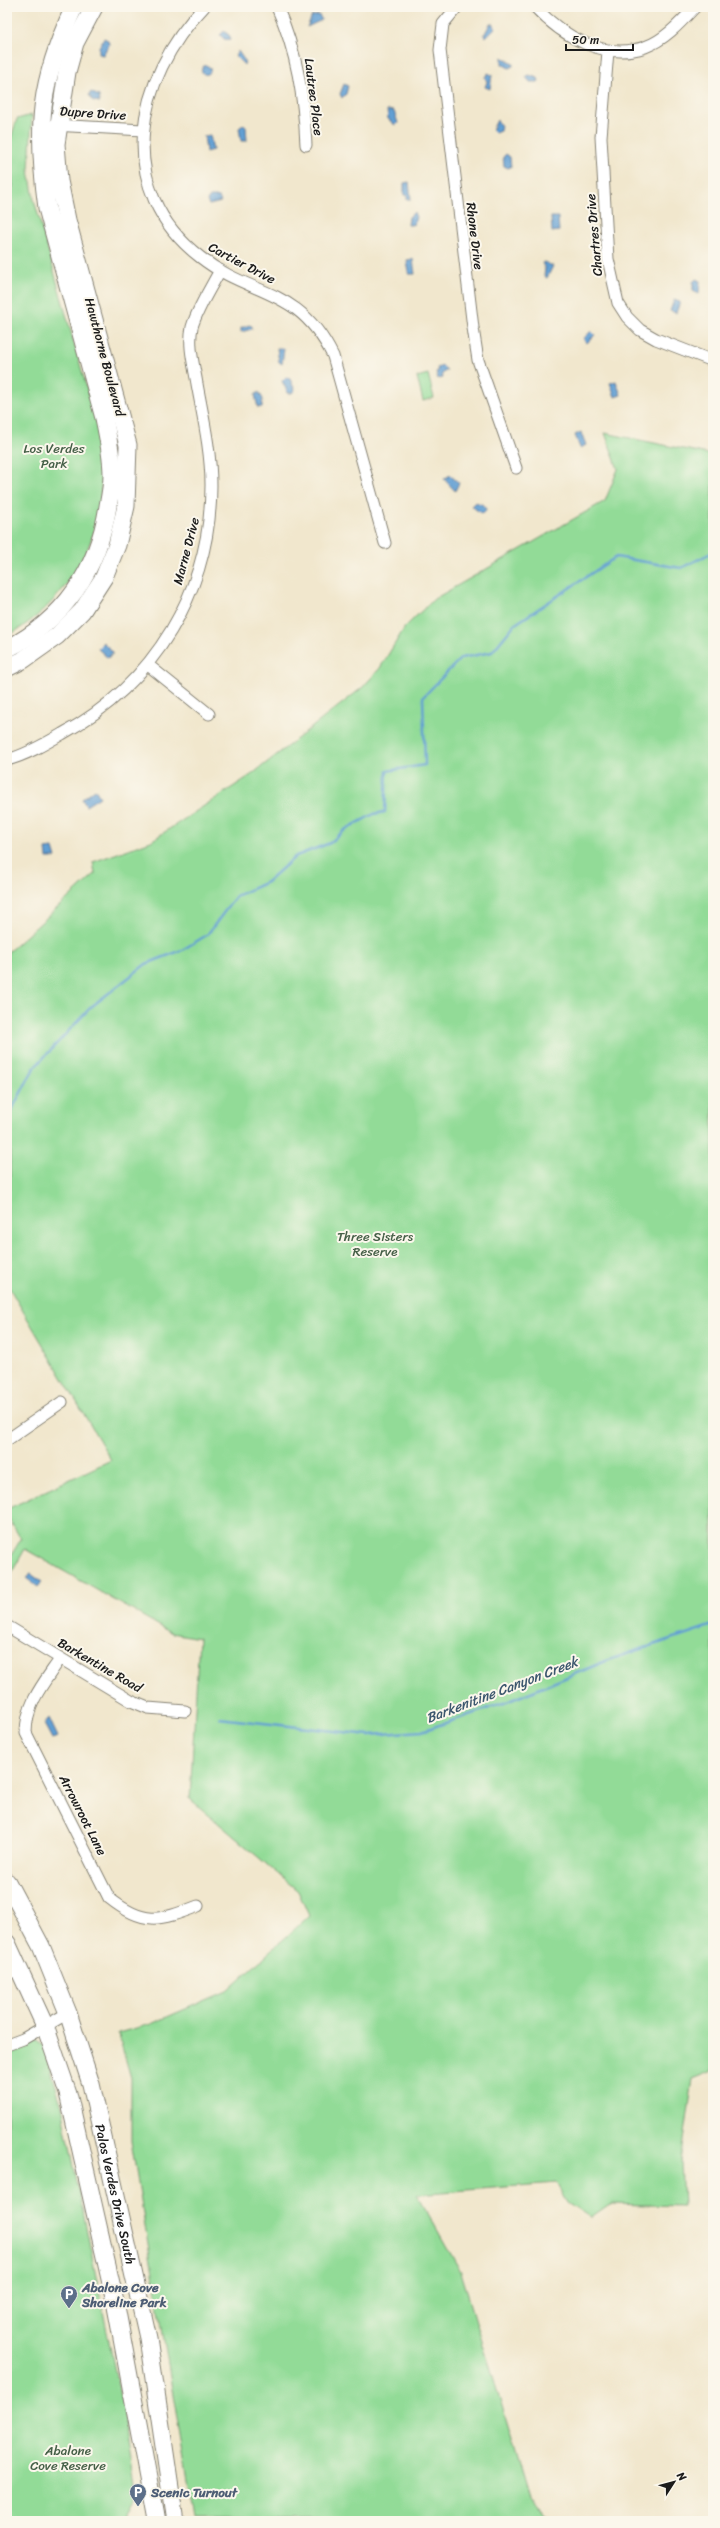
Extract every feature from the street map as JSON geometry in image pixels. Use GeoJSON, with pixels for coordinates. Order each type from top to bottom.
{"type":"FeatureCollection","features":[{"type":"Feature","properties":{"kind":"main road","name":"Hawthorne Boulevard"},"geometry":{"type":"LineString","coordinates":[[7,649],[39,628],[78,589],[93,563],[104,534],[110,497],[112,477],[111,452],[104,418],[47,208],[40,123],[52,60],[74,7]]}},
{"type":"Feature","properties":{"kind":"main road","name":"Hawthorne Boulevard"},"geometry":{"type":"LineString","coordinates":[[7,668],[23,660],[57,636],[82,611],[104,577],[112,558],[117,545],[126,506],[128,445],[59,181],[56,144],[67,72],[75,43],[94,7]]}},
{"type":"Feature","properties":{"kind":"main road"},"geometry":{"type":"LineString","coordinates":[[110,497],[115,500],[119,506],[110,548],[112,558]]}},
{"type":"Feature","properties":{"kind":"main road","name":"Palos Verdes Drive South"},"geometry":{"type":"LineString","coordinates":[[7,1882],[41,1946],[68,2013],[92,2084],[148,2338],[175,2521]]}},
{"type":"Feature","properties":{"kind":"main road","name":"Palos Verdes Drive South"},"geometry":{"type":"LineString","coordinates":[[7,1943],[45,2026],[68,2093],[93,2201],[126,2358],[156,2521]]}},
{"type":"Feature","properties":{"kind":"street","name":"Cartier Drive"},"geometry":{"type":"LineString","coordinates":[[204,7],[176,39],[165,58],[149,98],[143,130],[144,158],[149,185],[157,207],[168,225],[200,258],[220,270],[295,306],[314,324],[333,356],[385,543]]}},
{"type":"Feature","properties":{"kind":"street","name":"Lautrec Place"},"geometry":{"type":"LineString","coordinates":[[277,7],[295,55],[300,80],[306,145]]}},
{"type":"Feature","properties":{"kind":"street","name":"Rhone Drive"},"geometry":{"type":"LineString","coordinates":[[457,7],[443,24],[440,50],[472,328],[478,360],[516,468]]}},
{"type":"Feature","properties":{"kind":"street"},"geometry":{"type":"LineString","coordinates":[[536,7],[546,19],[579,40],[593,48],[608,51],[628,51],[645,47],[660,39],[682,22],[695,7]]}},
{"type":"Feature","properties":{"kind":"street","name":"Chartres Drive"},"geometry":{"type":"LineString","coordinates":[[608,51],[601,136],[608,259],[618,303],[627,317],[640,330],[656,339],[713,361]]}},
{"type":"Feature","properties":{"kind":"street","name":"Dupre Drive"},"geometry":{"type":"LineString","coordinates":[[40,123],[143,130]]}},
{"type":"Feature","properties":{"kind":"street","name":"Marne Drive"},"geometry":{"type":"LineString","coordinates":[[7,760],[50,741],[99,712],[148,665],[168,636],[188,597],[202,554],[210,513],[209,451],[190,345],[196,317],[220,270]]}},
{"type":"Feature","properties":{"kind":"street"},"geometry":{"type":"LineString","coordinates":[[148,665],[209,714]]}},
{"type":"Feature","properties":{"kind":"street"},"geometry":{"type":"LineString","coordinates":[[7,1440],[62,1402]]}},
{"type":"Feature","properties":{"kind":"street","name":"Barkentine Road"},"geometry":{"type":"LineString","coordinates":[[7,1626],[131,1701],[148,1708],[185,1711]]}},
{"type":"Feature","properties":{"kind":"street","name":"Arrowroot Lane"},"geometry":{"type":"LineString","coordinates":[[60,1659],[32,1701],[26,1720],[26,1733],[109,1898],[123,1909],[146,1918],[165,1918],[198,1906]]}},
{"type":"Feature","properties":{"kind":"street"},"geometry":{"type":"LineString","coordinates":[[7,2045],[68,2013]]}},
{"type":"Feature","properties":{"kind":"green space","name":"Los Verdes Park"},"geometry":{"type":"Polygon","coordinates":[[[32,115],[29,170],[34,200],[101,439],[102,467],[100,506],[98,515],[86,552],[77,569],[66,586],[53,601],[39,614],[7,636],[7,188],[13,187],[8,147],[17,119],[32,115]]]}},
{"type":"Feature","properties":{"kind":"green space"},"geometry":{"type":"Polygon","coordinates":[[[428,374],[434,398],[423,401],[417,377],[428,374]]]}},
{"type":"Feature","properties":{"kind":"green space","name":"Three Sisters Reserve"},"geometry":{"type":"Polygon","coordinates":[[[605,433],[713,455],[713,2071],[693,2079],[681,2161],[683,2206],[611,2204],[591,2218],[567,2202],[556,2183],[417,2194],[461,2272],[530,2499],[543,2515],[557,2521],[194,2521],[131,2141],[131,2078],[118,2033],[151,2024],[227,1991],[309,1916],[298,1891],[190,1799],[199,1638],[172,1633],[25,1549],[7,1581],[7,1562],[21,1539],[7,1516],[7,1509],[111,1460],[7,1284],[7,1191],[10,1188],[10,1140],[7,1137],[7,953],[95,874],[93,862],[151,841],[251,775],[363,687],[380,668],[405,627],[434,599],[605,501],[618,469],[605,433]]]}},
{"type":"Feature","properties":{"kind":"green space","name":"Abalone Cove Reserve"},"geometry":{"type":"Polygon","coordinates":[[[35,2040],[44,2046],[62,2107],[122,2406],[137,2494],[127,2512],[128,2521],[7,2521],[7,2051],[35,2040]]]}},
{"type":"Feature","properties":{"kind":"water"},"geometry":{"type":"Polygon","coordinates":[[[319,15],[322,20],[307,27],[312,16],[319,15]]]}},
{"type":"Feature","properties":{"kind":"water"},"geometry":{"type":"Polygon","coordinates":[[[490,24],[493,24],[495,28],[486,37],[484,35],[490,24]]]}},
{"type":"Feature","properties":{"kind":"water"},"geometry":{"type":"Polygon","coordinates":[[[224,31],[230,36],[230,40],[224,39],[220,35],[224,31]]]}},
{"type":"Feature","properties":{"kind":"water"},"geometry":{"type":"Polygon","coordinates":[[[104,38],[108,40],[109,44],[103,55],[99,54],[99,47],[104,38]]]}},
{"type":"Feature","properties":{"kind":"water"},"geometry":{"type":"Polygon","coordinates":[[[238,51],[245,61],[244,65],[235,56],[238,51]]]}},
{"type":"Feature","properties":{"kind":"water"},"geometry":{"type":"Polygon","coordinates":[[[502,57],[513,63],[513,66],[509,68],[502,64],[502,57]]]}},
{"type":"Feature","properties":{"kind":"water"},"geometry":{"type":"Polygon","coordinates":[[[206,65],[211,70],[206,75],[201,70],[206,65]]]}},
{"type":"Feature","properties":{"kind":"water"},"geometry":{"type":"Polygon","coordinates":[[[488,73],[492,75],[490,89],[485,87],[487,82],[485,77],[488,73]]]}},
{"type":"Feature","properties":{"kind":"water"},"geometry":{"type":"Polygon","coordinates":[[[529,75],[538,78],[539,82],[530,82],[526,77],[529,75]]]}},
{"type":"Feature","properties":{"kind":"water"},"geometry":{"type":"Polygon","coordinates":[[[344,84],[348,86],[346,94],[342,98],[340,94],[344,84]]]}},
{"type":"Feature","properties":{"kind":"water"},"geometry":{"type":"Polygon","coordinates":[[[91,92],[99,96],[100,102],[93,101],[89,95],[91,92]]]}},
{"type":"Feature","properties":{"kind":"water"},"geometry":{"type":"Polygon","coordinates":[[[387,110],[394,111],[398,123],[395,125],[388,119],[387,110]]]}},
{"type":"Feature","properties":{"kind":"water"},"geometry":{"type":"Polygon","coordinates":[[[497,120],[501,126],[500,131],[495,133],[492,130],[497,120]]]}},
{"type":"Feature","properties":{"kind":"water"},"geometry":{"type":"Polygon","coordinates":[[[243,125],[246,126],[247,141],[241,141],[239,128],[243,125]]]}},
{"type":"Feature","properties":{"kind":"water"},"geometry":{"type":"Polygon","coordinates":[[[210,135],[213,150],[206,152],[204,136],[210,135]]]}},
{"type":"Feature","properties":{"kind":"water"},"geometry":{"type":"Polygon","coordinates":[[[506,154],[510,157],[511,167],[508,168],[504,166],[503,157],[506,154]]]}},
{"type":"Feature","properties":{"kind":"water"},"geometry":{"type":"Polygon","coordinates":[[[409,182],[411,199],[407,199],[407,195],[404,195],[404,183],[409,182]]]}},
{"type":"Feature","properties":{"kind":"water"},"geometry":{"type":"Polygon","coordinates":[[[210,197],[219,197],[221,202],[209,205],[207,201],[210,197]]]}},
{"type":"Feature","properties":{"kind":"water"},"geometry":{"type":"Polygon","coordinates":[[[414,212],[416,217],[414,224],[408,225],[409,217],[414,212]]]}},
{"type":"Feature","properties":{"kind":"water"},"geometry":{"type":"Polygon","coordinates":[[[551,217],[558,217],[559,231],[552,232],[551,217]]]}},
{"type":"Feature","properties":{"kind":"water"},"geometry":{"type":"Polygon","coordinates":[[[413,259],[415,274],[409,274],[407,260],[413,259]]]}},
{"type":"Feature","properties":{"kind":"water"},"geometry":{"type":"Polygon","coordinates":[[[544,262],[553,266],[547,278],[544,276],[545,269],[542,263],[544,262]]]}},
{"type":"Feature","properties":{"kind":"water"},"geometry":{"type":"Polygon","coordinates":[[[696,279],[700,281],[699,294],[693,291],[693,282],[696,279]]]}},
{"type":"Feature","properties":{"kind":"water"},"geometry":{"type":"Polygon","coordinates":[[[674,300],[680,302],[676,313],[670,311],[674,300]]]}},
{"type":"Feature","properties":{"kind":"water"},"geometry":{"type":"Polygon","coordinates":[[[249,325],[252,326],[252,329],[241,332],[241,328],[249,325]]]}},
{"type":"Feature","properties":{"kind":"water"},"geometry":{"type":"Polygon","coordinates":[[[591,331],[595,335],[587,343],[583,339],[591,331]]]}},
{"type":"Feature","properties":{"kind":"water"},"geometry":{"type":"Polygon","coordinates":[[[277,348],[284,349],[282,364],[279,362],[277,348]]]}},
{"type":"Feature","properties":{"kind":"water"},"geometry":{"type":"Polygon","coordinates":[[[442,366],[447,370],[442,374],[443,378],[438,379],[436,372],[438,371],[437,368],[442,366]]]}},
{"type":"Feature","properties":{"kind":"water"},"geometry":{"type":"Polygon","coordinates":[[[286,377],[290,379],[295,390],[292,393],[288,393],[282,381],[286,377]]]}},
{"type":"Feature","properties":{"kind":"water"},"geometry":{"type":"Polygon","coordinates":[[[616,381],[621,395],[615,397],[610,383],[616,381]]]}},
{"type":"Feature","properties":{"kind":"water"},"geometry":{"type":"Polygon","coordinates":[[[259,392],[263,399],[262,407],[258,408],[255,395],[259,392]]]}},
{"type":"Feature","properties":{"kind":"water"},"geometry":{"type":"Polygon","coordinates":[[[581,432],[586,445],[580,448],[575,435],[581,432]]]}},
{"type":"Feature","properties":{"kind":"water"},"geometry":{"type":"Polygon","coordinates":[[[450,475],[459,483],[455,491],[444,479],[450,475]]]}},
{"type":"Feature","properties":{"kind":"water"},"geometry":{"type":"Polygon","coordinates":[[[475,502],[482,504],[486,509],[485,512],[481,513],[471,506],[475,502]]]}},
{"type":"Feature","properties":{"kind":"water"},"geometry":{"type":"Polygon","coordinates":[[[103,642],[113,652],[108,658],[98,649],[103,642]]]}},
{"type":"Feature","properties":{"kind":"water"},"geometry":{"type":"Polygon","coordinates":[[[95,789],[100,797],[86,806],[82,799],[95,789]]]}},
{"type":"Feature","properties":{"kind":"water"},"geometry":{"type":"Polygon","coordinates":[[[53,848],[56,858],[47,858],[46,849],[53,848]]]}},
{"type":"Feature","properties":{"kind":"water"},"geometry":{"type":"Polygon","coordinates":[[[31,1574],[42,1582],[38,1587],[26,1578],[31,1574]]]}},
{"type":"Feature","properties":{"kind":"water"},"geometry":{"type":"Polygon","coordinates":[[[49,1718],[58,1737],[52,1739],[44,1724],[49,1718]]]}},
{"type":"Feature","properties":{"kind":"waterway"},"geometry":{"type":"LineString","coordinates":[[7,1119],[34,1068],[91,1007],[146,964],[182,950],[207,935],[236,896],[267,882],[296,856],[330,843],[346,829],[374,814],[385,812],[387,771],[425,765],[423,697],[461,658],[492,652],[514,625],[616,557],[681,568],[713,552]]}},
{"type":"Feature","properties":{"kind":"waterway","name":"Barkenitine Canyon Creek"},"geometry":{"type":"LineString","coordinates":[[219,1718],[370,1735],[422,1731],[504,1703],[606,1661],[713,1625]]}},
{"type":"Feature","properties":{"kind":"place","name":"Abalone Cove Shoreline Park"},"geometry":{"type":"Point","coordinates":[69,2309]}},
{"type":"Feature","properties":{"kind":"place","name":"Scenic Turnout"},"geometry":{"type":"Point","coordinates":[138,2507]}}]}
